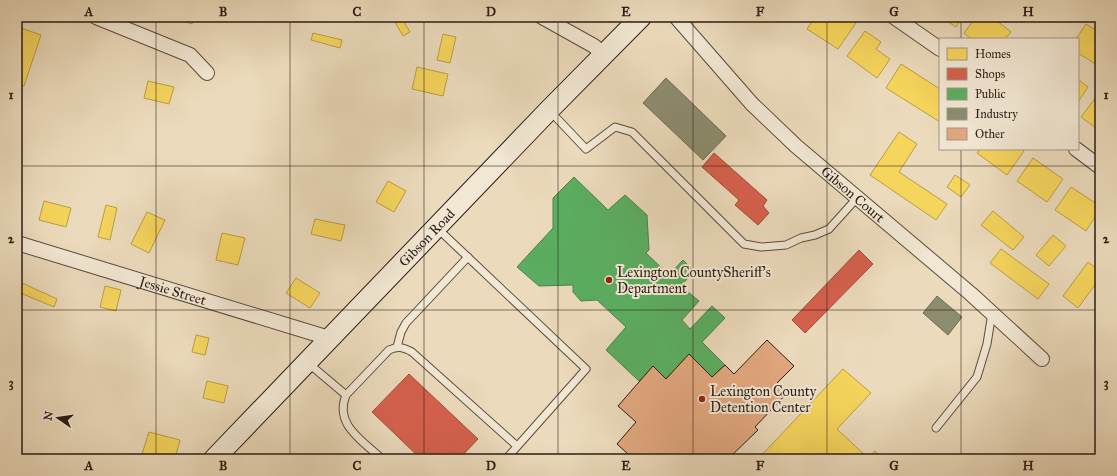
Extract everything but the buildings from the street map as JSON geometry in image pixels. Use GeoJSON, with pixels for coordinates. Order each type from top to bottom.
{"type":"FeatureCollection","features":[{"type":"Feature","properties":{"kind":"street"},"geometry":{"type":"LineString","coordinates":[[96,17],[177,52],[190,55],[207,73]]}},
{"type":"Feature","properties":{"kind":"street"},"geometry":{"type":"LineString","coordinates":[[542,17],[594,46],[604,54]]}},
{"type":"Feature","properties":{"kind":"street","name":"Gibson Road"},"geometry":{"type":"LineString","coordinates":[[218,458],[329,338],[641,17]]}},
{"type":"Feature","properties":{"kind":"street","name":"Gibson Court"},"geometry":{"type":"LineString","coordinates":[[676,17],[752,104],[796,146],[992,313],[1042,360]]}},
{"type":"Feature","properties":{"kind":"street"},"geometry":{"type":"LineString","coordinates":[[894,17],[939,48]]}},
{"type":"Feature","properties":{"kind":"street"},"geometry":{"type":"LineString","coordinates":[[1077,150],[1100,167]]}},
{"type":"Feature","properties":{"kind":"street","name":"Jessie Street"},"geometry":{"type":"LineString","coordinates":[[17,243],[329,338]]}},
{"type":"Feature","properties":{"kind":"lane"},"geometry":{"type":"LineString","coordinates":[[549,110],[586,149],[615,127],[632,132],[744,244],[761,248],[786,245],[801,238],[815,235],[828,229],[857,198]]}},
{"type":"Feature","properties":{"kind":"lane"},"geometry":{"type":"LineString","coordinates":[[436,227],[586,369],[506,459]]}},
{"type":"Feature","properties":{"kind":"lane"},"geometry":{"type":"LineString","coordinates":[[397,346],[401,332],[406,324],[468,257]]}},
{"type":"Feature","properties":{"kind":"lane"},"geometry":{"type":"LineString","coordinates":[[936,428],[977,377],[987,344],[992,313]]}},
{"type":"Feature","properties":{"kind":"lane"},"geometry":{"type":"LineString","coordinates":[[382,459],[344,423],[342,412],[346,395],[389,350],[397,346],[412,352],[518,446]]}},
{"type":"Feature","properties":{"kind":"lane"},"geometry":{"type":"LineString","coordinates":[[307,362],[346,395]]}},
{"type":"Feature","properties":{"kind":"place","name":"Lexington CountySheriff's Department"},"geometry":{"type":"Point","coordinates":[609,280]}},
{"type":"Feature","properties":{"kind":"place","name":"Lexington County Detention Center"},"geometry":{"type":"Point","coordinates":[702,399]}}]}
